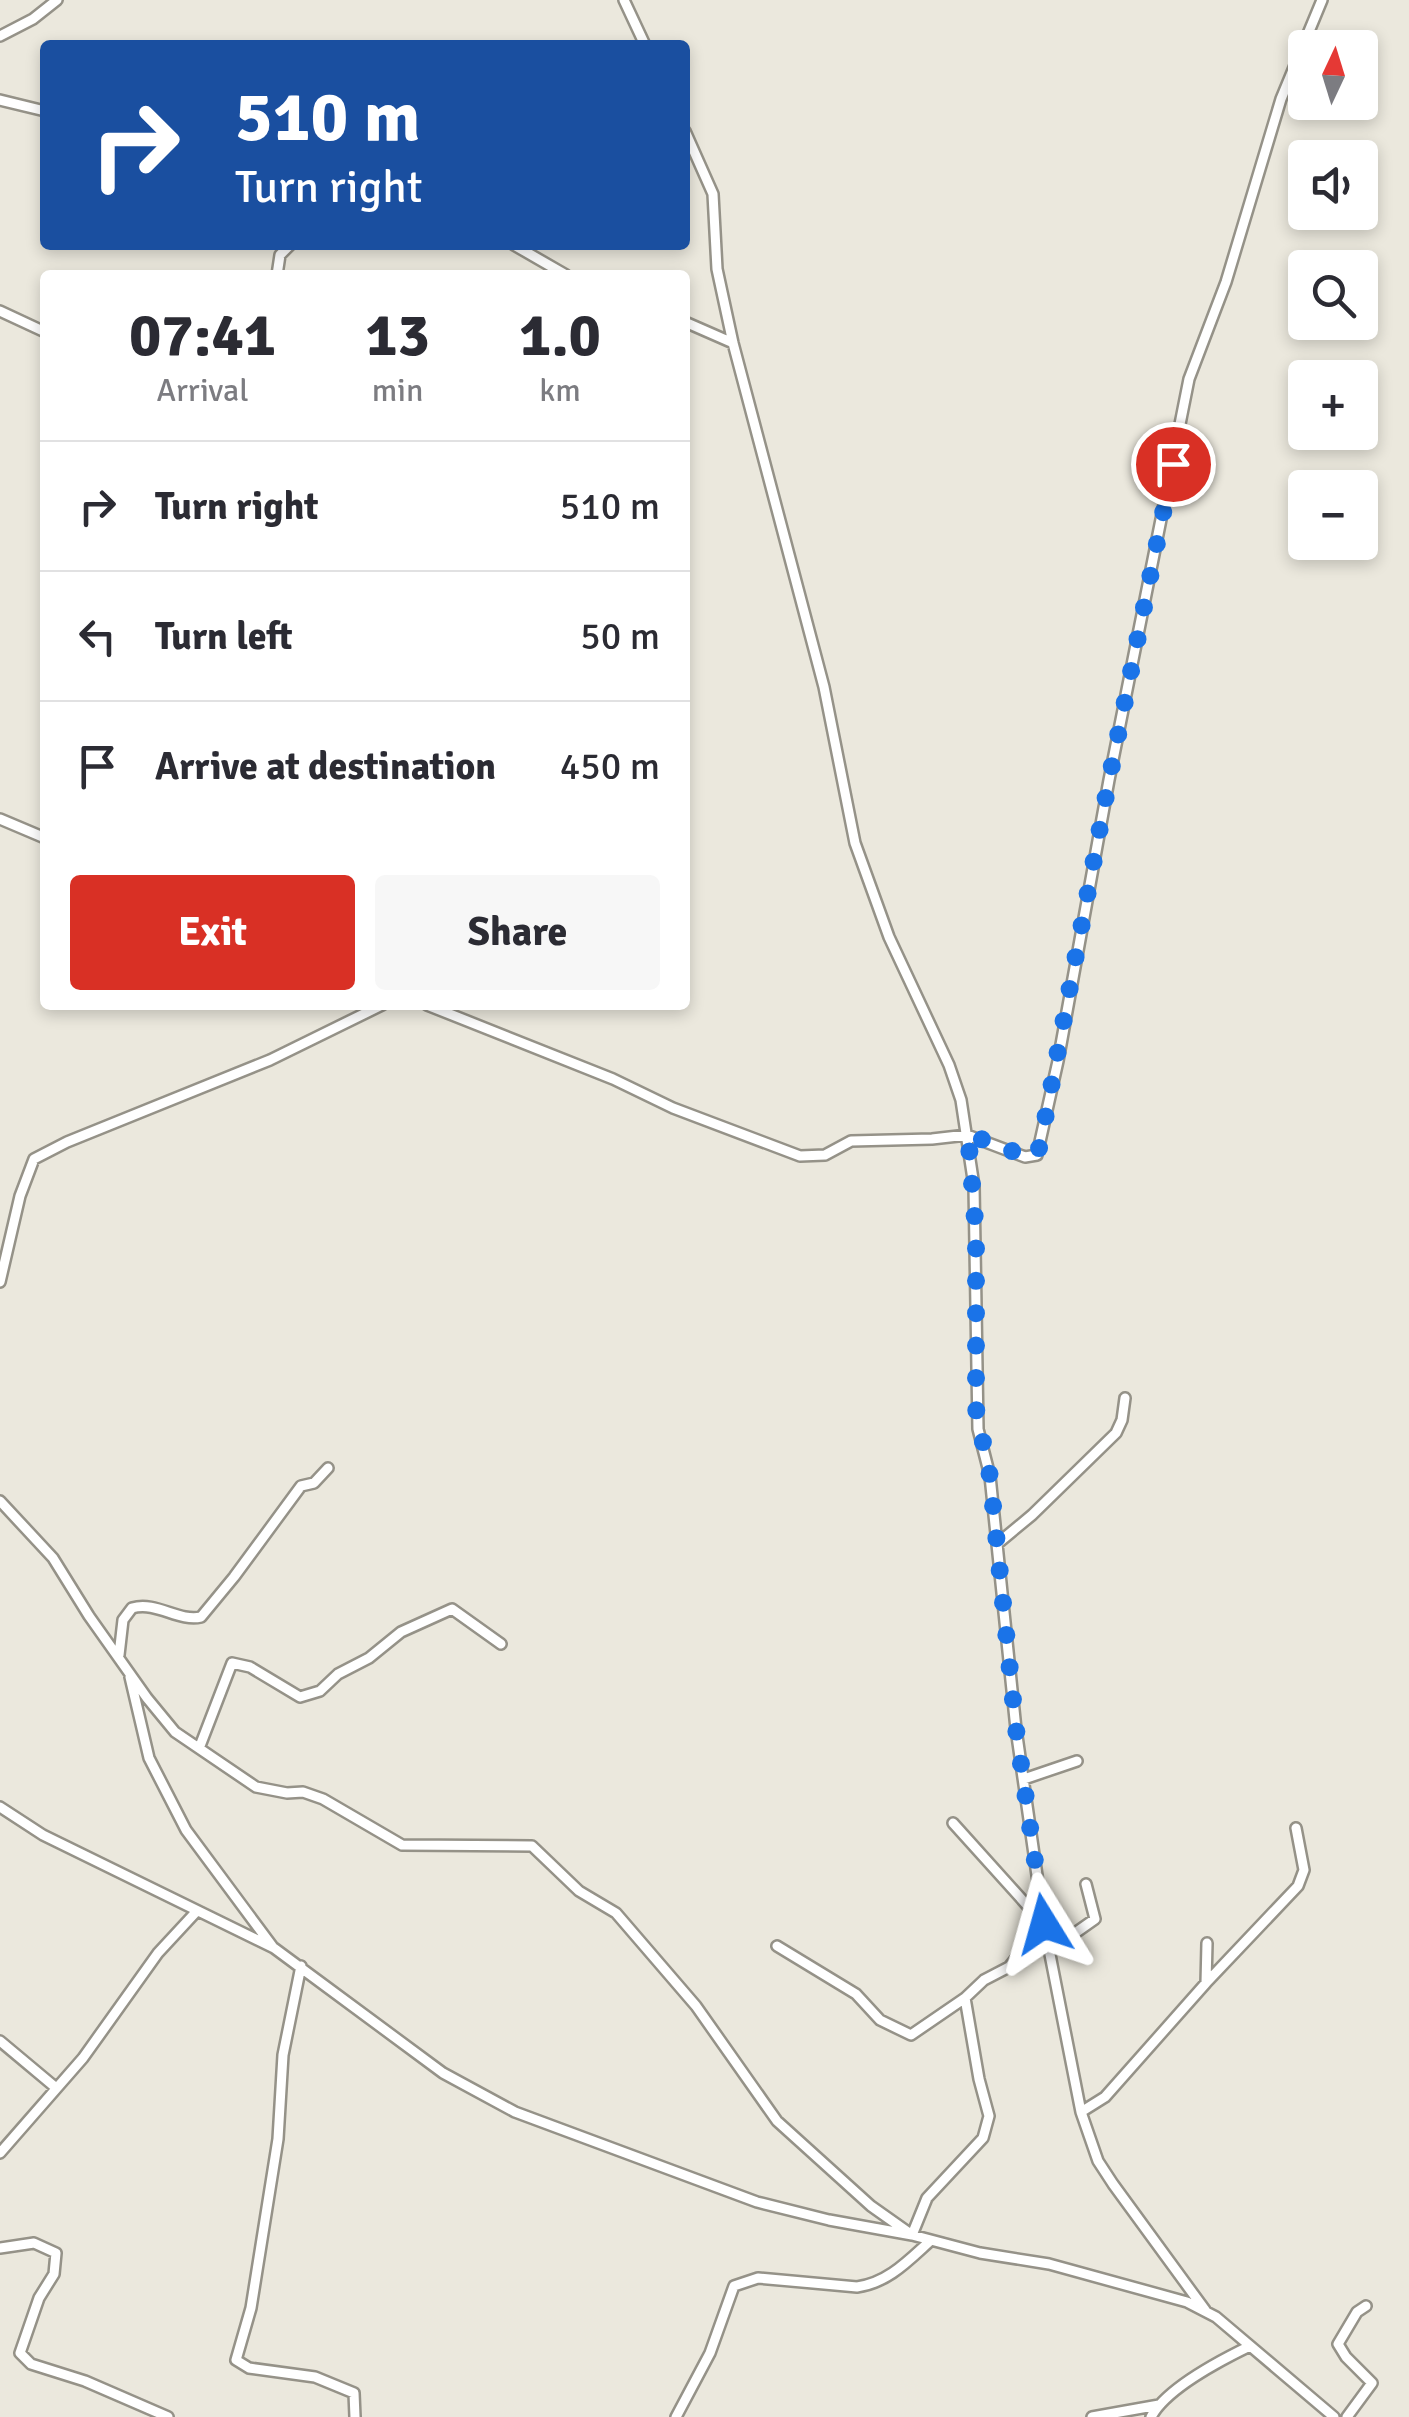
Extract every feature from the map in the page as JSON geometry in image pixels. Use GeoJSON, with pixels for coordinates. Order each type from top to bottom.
{"type":"FeatureCollection","features":[{"type":"Feature","properties":{"kind":"street"},"geometry":{"type":"LineString","coordinates":[[0,36],[33,19],[57,0]]}},
{"type":"Feature","properties":{"kind":"street"},"geometry":{"type":"LineString","coordinates":[[624,0],[643,40]]}},
{"type":"Feature","properties":{"kind":"street"},"geometry":{"type":"LineString","coordinates":[[440,1010],[613,1078],[672,1108],[800,1156],[825,1155],[851,1141],[968,1134],[1025,1156],[1036,1155],[1189,379],[1226,282],[1281,99],[1322,0]]}},
{"type":"Feature","properties":{"kind":"street"},"geometry":{"type":"LineString","coordinates":[[0,100],[40,110]]}},
{"type":"Feature","properties":{"kind":"street"},"geometry":{"type":"LineString","coordinates":[[690,142],[713,194],[718,269],[732,343],[819,666],[854,843],[889,938],[948,1065],[968,1134],[976,1233],[976,1409],[990,1476],[1001,1597],[1044,1924],[1080,2112],[1098,2161],[1112,2184],[1205,2310],[1334,2417]]}},
{"type":"Feature","properties":{"kind":"street"},"geometry":{"type":"LineString","coordinates":[[523,250],[557,270]]}},
{"type":"Feature","properties":{"kind":"street"},"geometry":{"type":"LineString","coordinates":[[0,311],[40,330]]}},
{"type":"Feature","properties":{"kind":"street"},"geometry":{"type":"LineString","coordinates":[[690,324],[732,343]]}},
{"type":"Feature","properties":{"kind":"street"},"geometry":{"type":"LineString","coordinates":[[0,819],[40,836]]}},
{"type":"Feature","properties":{"kind":"street"},"geometry":{"type":"LineString","coordinates":[[0,1282],[20,1196],[34,1159],[270,1060],[372,1010]]}},
{"type":"Feature","properties":{"kind":"street"},"geometry":{"type":"LineString","coordinates":[[997,1544],[1116,1434],[1125,1398]]}},
{"type":"Feature","properties":{"kind":"street"},"geometry":{"type":"LineString","coordinates":[[119,1655],[123,1620],[132,1608],[147,1605],[189,1618],[201,1617],[301,1486],[314,1483],[328,1468]]}},
{"type":"Feature","properties":{"kind":"street"},"geometry":{"type":"LineString","coordinates":[[0,1500],[53,1558],[89,1616],[175,1732],[256,1787],[303,1792],[323,1799],[402,1845],[532,1846],[579,1891],[616,1913],[696,2006],[777,2121],[871,2206],[912,2234],[929,2242],[1049,2264],[1205,2310]]}},
{"type":"Feature","properties":{"kind":"street"},"geometry":{"type":"LineString","coordinates":[[200,1746],[232,1663],[250,1667],[300,1697],[320,1691],[338,1674],[369,1658],[401,1632],[452,1609],[501,1644]]}},
{"type":"Feature","properties":{"kind":"street"},"geometry":{"type":"LineString","coordinates":[[129,1670],[149,1758],[186,1830],[274,1948]]}},
{"type":"Feature","properties":{"kind":"street"},"geometry":{"type":"LineString","coordinates":[[1024,1779],[1077,1761]]}},
{"type":"Feature","properties":{"kind":"street"},"geometry":{"type":"LineString","coordinates":[[0,1807],[43,1835],[274,1948],[443,2072],[515,2112],[757,2202],[829,2220],[912,2234]]}},
{"type":"Feature","properties":{"kind":"street"},"geometry":{"type":"LineString","coordinates":[[953,1823],[1044,1924]]}},
{"type":"Feature","properties":{"kind":"street"},"geometry":{"type":"LineString","coordinates":[[1080,2112],[1105,2097],[1298,1886],[1304,1870],[1296,1828]]}},
{"type":"Feature","properties":{"kind":"street"},"geometry":{"type":"LineString","coordinates":[[1051,1950],[1095,1918],[1086,1884]]}},
{"type":"Feature","properties":{"kind":"street"},"geometry":{"type":"LineString","coordinates":[[0,2153],[83,2058],[158,1953],[196,1912]]}},
{"type":"Feature","properties":{"kind":"street"},"geometry":{"type":"LineString","coordinates":[[777,1946],[856,1994],[880,2020],[911,2034],[1008,1967],[1044,1924]]}},
{"type":"Feature","properties":{"kind":"street"},"geometry":{"type":"LineString","coordinates":[[1206,1983],[1207,1943]]}},
{"type":"Feature","properties":{"kind":"street"},"geometry":{"type":"LineString","coordinates":[[301,1966],[283,2054],[278,2139],[267,2208],[248,2322],[236,2360],[249,2368],[335,2383],[354,2393],[355,2417]]}},
{"type":"Feature","properties":{"kind":"street"},"geometry":{"type":"LineString","coordinates":[[912,2234],[926,2198],[983,2138],[989,2116],[965,1998]]}},
{"type":"Feature","properties":{"kind":"street"},"geometry":{"type":"LineString","coordinates":[[0,2040],[56,2088]]}},
{"type":"Feature","properties":{"kind":"street"},"geometry":{"type":"LineString","coordinates":[[676,2417],[710,2353],[734,2286],[758,2278],[871,2285],[901,2268],[929,2242]]}},
{"type":"Feature","properties":{"kind":"street"},"geometry":{"type":"LineString","coordinates":[[0,2248],[34,2244],[56,2253],[54,2274],[40,2298],[20,2352],[31,2364],[85,2381],[168,2417]]}},
{"type":"Feature","properties":{"kind":"street"},"geometry":{"type":"LineString","coordinates":[[1347,2417],[1372,2384],[1338,2344],[1357,2312],[1366,2306]]}},
{"type":"Feature","properties":{"kind":"street"},"geometry":{"type":"LineString","coordinates":[[1152,2417],[1159,2405],[1205,2370],[1250,2346]]}},
{"type":"Feature","properties":{"kind":"street"},"geometry":{"type":"LineString","coordinates":[[1092,2417],[1159,2405]]}},
{"type":"Feature","properties":{"kind":"route"},"geometry":{"type":"LineString","coordinates":[[1044,1924],[1016,1729],[990,1476],[978,1430],[976,1233],[968,1134],[1025,1156],[1036,1155],[1040,1146],[1173,464]]}}]}
